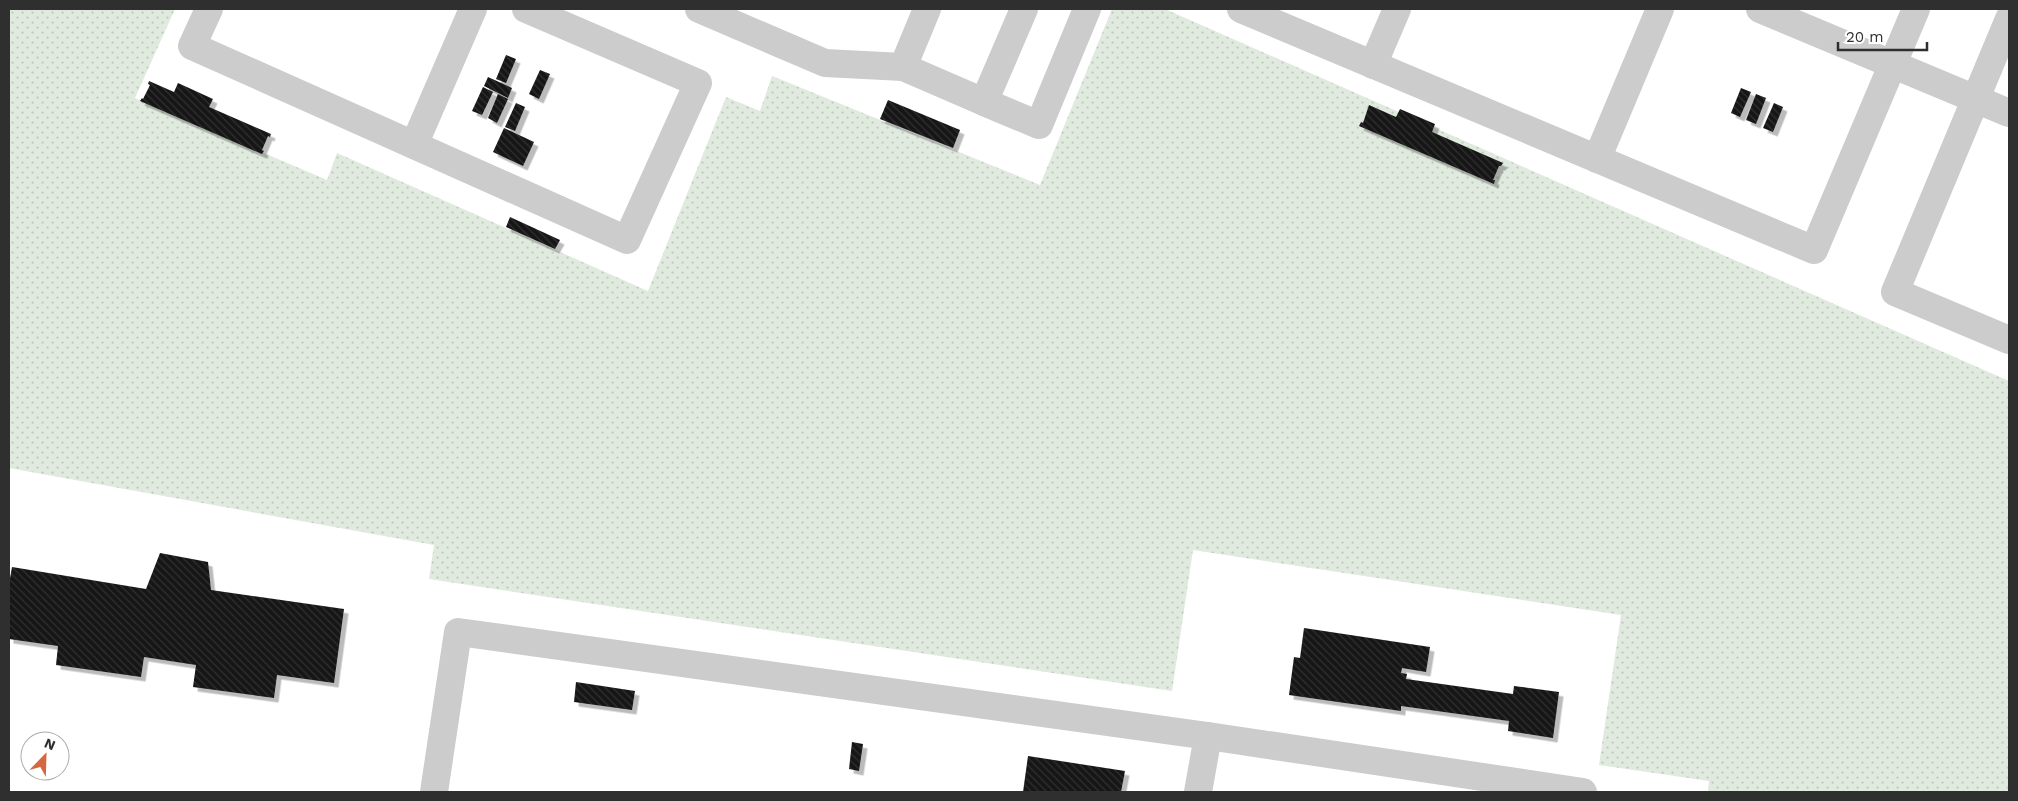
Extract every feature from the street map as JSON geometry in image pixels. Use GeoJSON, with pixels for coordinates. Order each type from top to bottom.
{"type":"FeatureCollection","features":[{"type":"Feature","properties":{"kind":"lane"},"geometry":{"type":"LineString","coordinates":[[209,9],[192,46],[627,240],[698,83],[526,9]]}},
{"type":"Feature","properties":{"kind":"lane"},"geometry":{"type":"LineString","coordinates":[[414,145],[473,9]]}},
{"type":"Feature","properties":{"kind":"lane"},"geometry":{"type":"LineString","coordinates":[[699,9],[826,63],[902,67],[1039,125],[1087,9]]}},
{"type":"Feature","properties":{"kind":"lane"},"geometry":{"type":"LineString","coordinates":[[902,67],[927,9]]}},
{"type":"Feature","properties":{"kind":"lane"},"geometry":{"type":"LineString","coordinates":[[984,102],[1024,9]]}},
{"type":"Feature","properties":{"kind":"lane"},"geometry":{"type":"LineString","coordinates":[[1241,9],[1814,250],[1916,9]]}},
{"type":"Feature","properties":{"kind":"lane"},"geometry":{"type":"LineString","coordinates":[[1373,65],[1397,9]]}},
{"type":"Feature","properties":{"kind":"lane"},"geometry":{"type":"LineString","coordinates":[[1597,159],[1660,9]]}},
{"type":"Feature","properties":{"kind":"lane"},"geometry":{"type":"LineString","coordinates":[[1760,9],[2009,114]]}},
{"type":"Feature","properties":{"kind":"lane"},"geometry":{"type":"LineString","coordinates":[[2009,19],[1895,292],[2009,340]]}},
{"type":"Feature","properties":{"kind":"lane"},"geometry":{"type":"LineString","coordinates":[[434,792],[458,632],[1208,736],[1583,792]]}},
{"type":"Feature","properties":{"kind":"lane"},"geometry":{"type":"LineString","coordinates":[[1198,792],[1208,736]]}},
{"type":"Feature","properties":{"kind":"shaded area"},"geometry":{"type":"Polygon","coordinates":[[[9,9],[175,9],[135,98],[327,180],[337,153],[648,291],[726,97],[760,111],[772,76],[1040,185],[1112,9],[1165,9],[2009,381],[2009,792],[1708,792],[1709,781],[1599,765],[1621,615],[1193,550],[1172,691],[429,579],[434,545],[9,468],[9,9]]]}},
{"type":"Feature","properties":{"kind":"building"},"geometry":{"type":"Polygon","coordinates":[[[506,55],[516,59],[506,83],[496,79],[506,55]]]}},
{"type":"Feature","properties":{"kind":"building"},"geometry":{"type":"Polygon","coordinates":[[[540,70],[550,74],[539,99],[529,94],[540,70]]]}},
{"type":"Feature","properties":{"kind":"building"},"geometry":{"type":"Polygon","coordinates":[[[488,77],[512,88],[508,98],[484,86],[488,77]]]}},
{"type":"Feature","properties":{"kind":"building"},"geometry":{"type":"Polygon","coordinates":[[[149,81],[174,92],[178,83],[213,99],[209,107],[271,134],[270,137],[268,136],[262,150],[264,151],[262,154],[140,101],[150,85],[148,84],[149,81]]]}},
{"type":"Feature","properties":{"kind":"building"},"geometry":{"type":"Polygon","coordinates":[[[483,87],[493,92],[482,115],[472,111],[483,87]]]}},
{"type":"Feature","properties":{"kind":"building"},"geometry":{"type":"Polygon","coordinates":[[[1741,88],[1751,92],[1740,117],[1731,113],[1741,88]]]}},
{"type":"Feature","properties":{"kind":"building"},"geometry":{"type":"Polygon","coordinates":[[[498,94],[508,99],[497,123],[488,118],[498,94]]]}},
{"type":"Feature","properties":{"kind":"building"},"geometry":{"type":"Polygon","coordinates":[[[1756,94],[1766,98],[1756,124],[1746,120],[1756,94]]]}},
{"type":"Feature","properties":{"kind":"building"},"geometry":{"type":"Polygon","coordinates":[[[888,100],[960,130],[953,148],[880,119],[888,100]]]}},
{"type":"Feature","properties":{"kind":"building"},"geometry":{"type":"Polygon","coordinates":[[[516,103],[525,107],[515,131],[505,127],[516,103]]]}},
{"type":"Feature","properties":{"kind":"building"},"geometry":{"type":"Polygon","coordinates":[[[1774,103],[1783,107],[1773,132],[1763,128],[1774,103]]]}},
{"type":"Feature","properties":{"kind":"building"},"geometry":{"type":"Polygon","coordinates":[[[1369,105],[1396,117],[1400,109],[1435,124],[1432,132],[1503,163],[1499,166],[1493,180],[1495,180],[1494,184],[1359,126],[1361,122],[1363,123],[1369,105]]]}},
{"type":"Feature","properties":{"kind":"building"},"geometry":{"type":"Polygon","coordinates":[[[504,128],[534,142],[523,166],[493,152],[504,128]]]}},
{"type":"Feature","properties":{"kind":"building"},"geometry":{"type":"Polygon","coordinates":[[[510,217],[560,240],[555,249],[506,227],[510,217]]]}},
{"type":"Feature","properties":{"kind":"building"},"geometry":{"type":"Polygon","coordinates":[[[160,553],[208,562],[211,590],[344,609],[334,683],[277,675],[274,698],[193,687],[196,665],[144,657],[141,677],[56,665],[58,646],[9,639],[9,584],[12,567],[146,589],[160,553]]]}},
{"type":"Feature","properties":{"kind":"building"},"geometry":{"type":"Polygon","coordinates":[[[1304,628],[1430,647],[1426,672],[1402,668],[1401,673],[1407,674],[1406,679],[1513,694],[1514,686],[1559,692],[1553,738],[1508,731],[1509,721],[1401,706],[1401,711],[1289,695],[1294,657],[1300,658],[1304,628]]]}},
{"type":"Feature","properties":{"kind":"building"},"geometry":{"type":"Polygon","coordinates":[[[576,682],[635,691],[632,710],[574,702],[576,682]]]}},
{"type":"Feature","properties":{"kind":"building"},"geometry":{"type":"Polygon","coordinates":[[[852,742],[863,744],[859,771],[849,769],[852,742]]]}},
{"type":"Feature","properties":{"kind":"building"},"geometry":{"type":"Polygon","coordinates":[[[1028,756],[1125,771],[1121,792],[1023,792],[1028,756]]]}}]}
